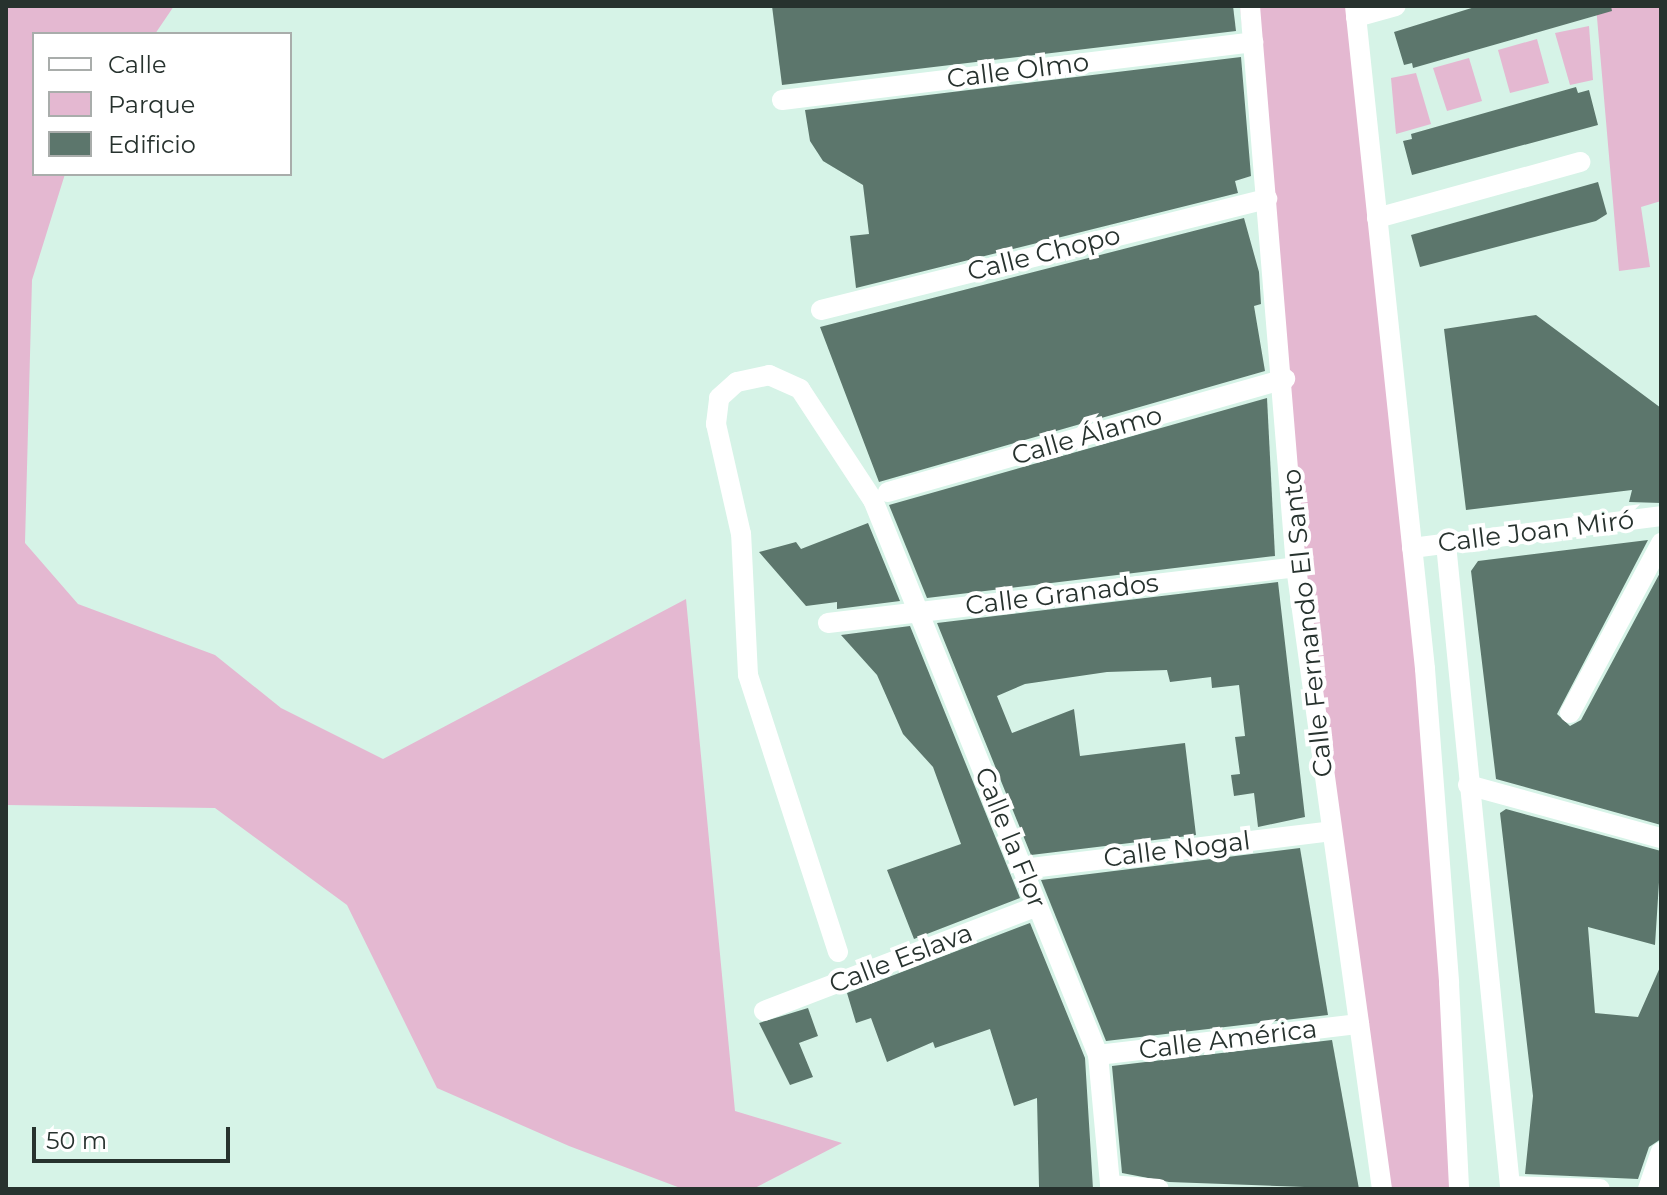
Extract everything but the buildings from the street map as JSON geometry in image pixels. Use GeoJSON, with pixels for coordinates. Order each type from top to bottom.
{"type":"FeatureCollection","features":[{"type":"Feature","properties":{"kind":"street","name":"Calle Fernando El Santo"},"geometry":{"type":"LineString","coordinates":[[1250,6],[1285,379],[1296,567],[1382,1189]]}},
{"type":"Feature","properties":{"kind":"street"},"geometry":{"type":"LineString","coordinates":[[1396,6],[1356,12],[1412,548],[1449,983],[1459,1189]]}},
{"type":"Feature","properties":{"kind":"street","name":"Calle Olmo"},"geometry":{"type":"LineString","coordinates":[[782,100],[1253,42]]}},
{"type":"Feature","properties":{"kind":"street"},"geometry":{"type":"LineString","coordinates":[[1377,218],[1580,162]]}},
{"type":"Feature","properties":{"kind":"street","name":"Calle Chopo"},"geometry":{"type":"LineString","coordinates":[[821,310],[1267,199]]}},
{"type":"Feature","properties":{"kind":"street","name":"Calle la Flor"},"geometry":{"type":"LineString","coordinates":[[838,952],[748,675],[741,534],[716,424],[719,398],[737,382],[769,375],[800,389],[880,496],[917,613],[1098,1055],[1110,1185],[1159,1189]]}},
{"type":"Feature","properties":{"kind":"street","name":"Calle Álamo"},"geometry":{"type":"LineString","coordinates":[[880,496],[1285,379]]}},
{"type":"Feature","properties":{"kind":"street","name":"Calle Joan Miró"},"geometry":{"type":"LineString","coordinates":[[1412,548],[1661,516]]}},
{"type":"Feature","properties":{"kind":"street"},"geometry":{"type":"LineString","coordinates":[[1570,713],[1661,543]]}},
{"type":"Feature","properties":{"kind":"street"},"geometry":{"type":"LineString","coordinates":[[1446,544],[1510,1186],[1600,1189]]}},
{"type":"Feature","properties":{"kind":"street","name":"Calle Granados"},"geometry":{"type":"LineString","coordinates":[[828,623],[1296,567]]}},
{"type":"Feature","properties":{"kind":"street"},"geometry":{"type":"LineString","coordinates":[[1468,785],[1661,838]]}},
{"type":"Feature","properties":{"kind":"street","name":"Calle Nogal"},"geometry":{"type":"LineString","coordinates":[[1023,869],[1332,831]]}},
{"type":"Feature","properties":{"kind":"street","name":"Calle Eslava"},"geometry":{"type":"LineString","coordinates":[[764,1011],[1037,906]]}},
{"type":"Feature","properties":{"kind":"street","name":"Calle América"},"geometry":{"type":"LineString","coordinates":[[1098,1055],[1359,1024]]}},
{"type":"Feature","properties":{"kind":"street"},"geometry":{"type":"LineString","coordinates":[[1648,1189],[1661,1152]]}},
{"type":"Feature","properties":{"kind":"green space"},"geometry":{"type":"Polygon","coordinates":[[[6,6],[174,6],[156,32],[32,32],[32,176],[64,176],[32,280],[25,543],[78,604],[215,655],[281,708],[383,759],[686,599],[735,1111],[842,1143],[753,1189],[683,1189],[569,1146],[437,1088],[347,905],[215,808],[6,805],[6,6]]]}},
{"type":"Feature","properties":{"kind":"green space"},"geometry":{"type":"Polygon","coordinates":[[[1240,6],[1355,6],[1412,548],[1459,1189],[1382,1189],[1296,567],[1240,6]]]}},
{"type":"Feature","properties":{"kind":"green space"},"geometry":{"type":"Polygon","coordinates":[[[1596,6],[1661,6],[1661,201],[1641,207],[1650,267],[1619,271],[1596,6]]]}},
{"type":"Feature","properties":{"kind":"green space"},"geometry":{"type":"Polygon","coordinates":[[[1589,26],[1593,80],[1570,85],[1555,33],[1589,26]]]}},
{"type":"Feature","properties":{"kind":"green space"},"geometry":{"type":"Polygon","coordinates":[[[1537,39],[1549,83],[1510,93],[1498,50],[1537,39]]]}},
{"type":"Feature","properties":{"kind":"green space"},"geometry":{"type":"Polygon","coordinates":[[[1469,58],[1482,101],[1447,111],[1433,68],[1469,58]]]}},
{"type":"Feature","properties":{"kind":"green space"},"geometry":{"type":"Polygon","coordinates":[[[1416,73],[1431,124],[1396,134],[1391,78],[1416,73]]]}}]}
